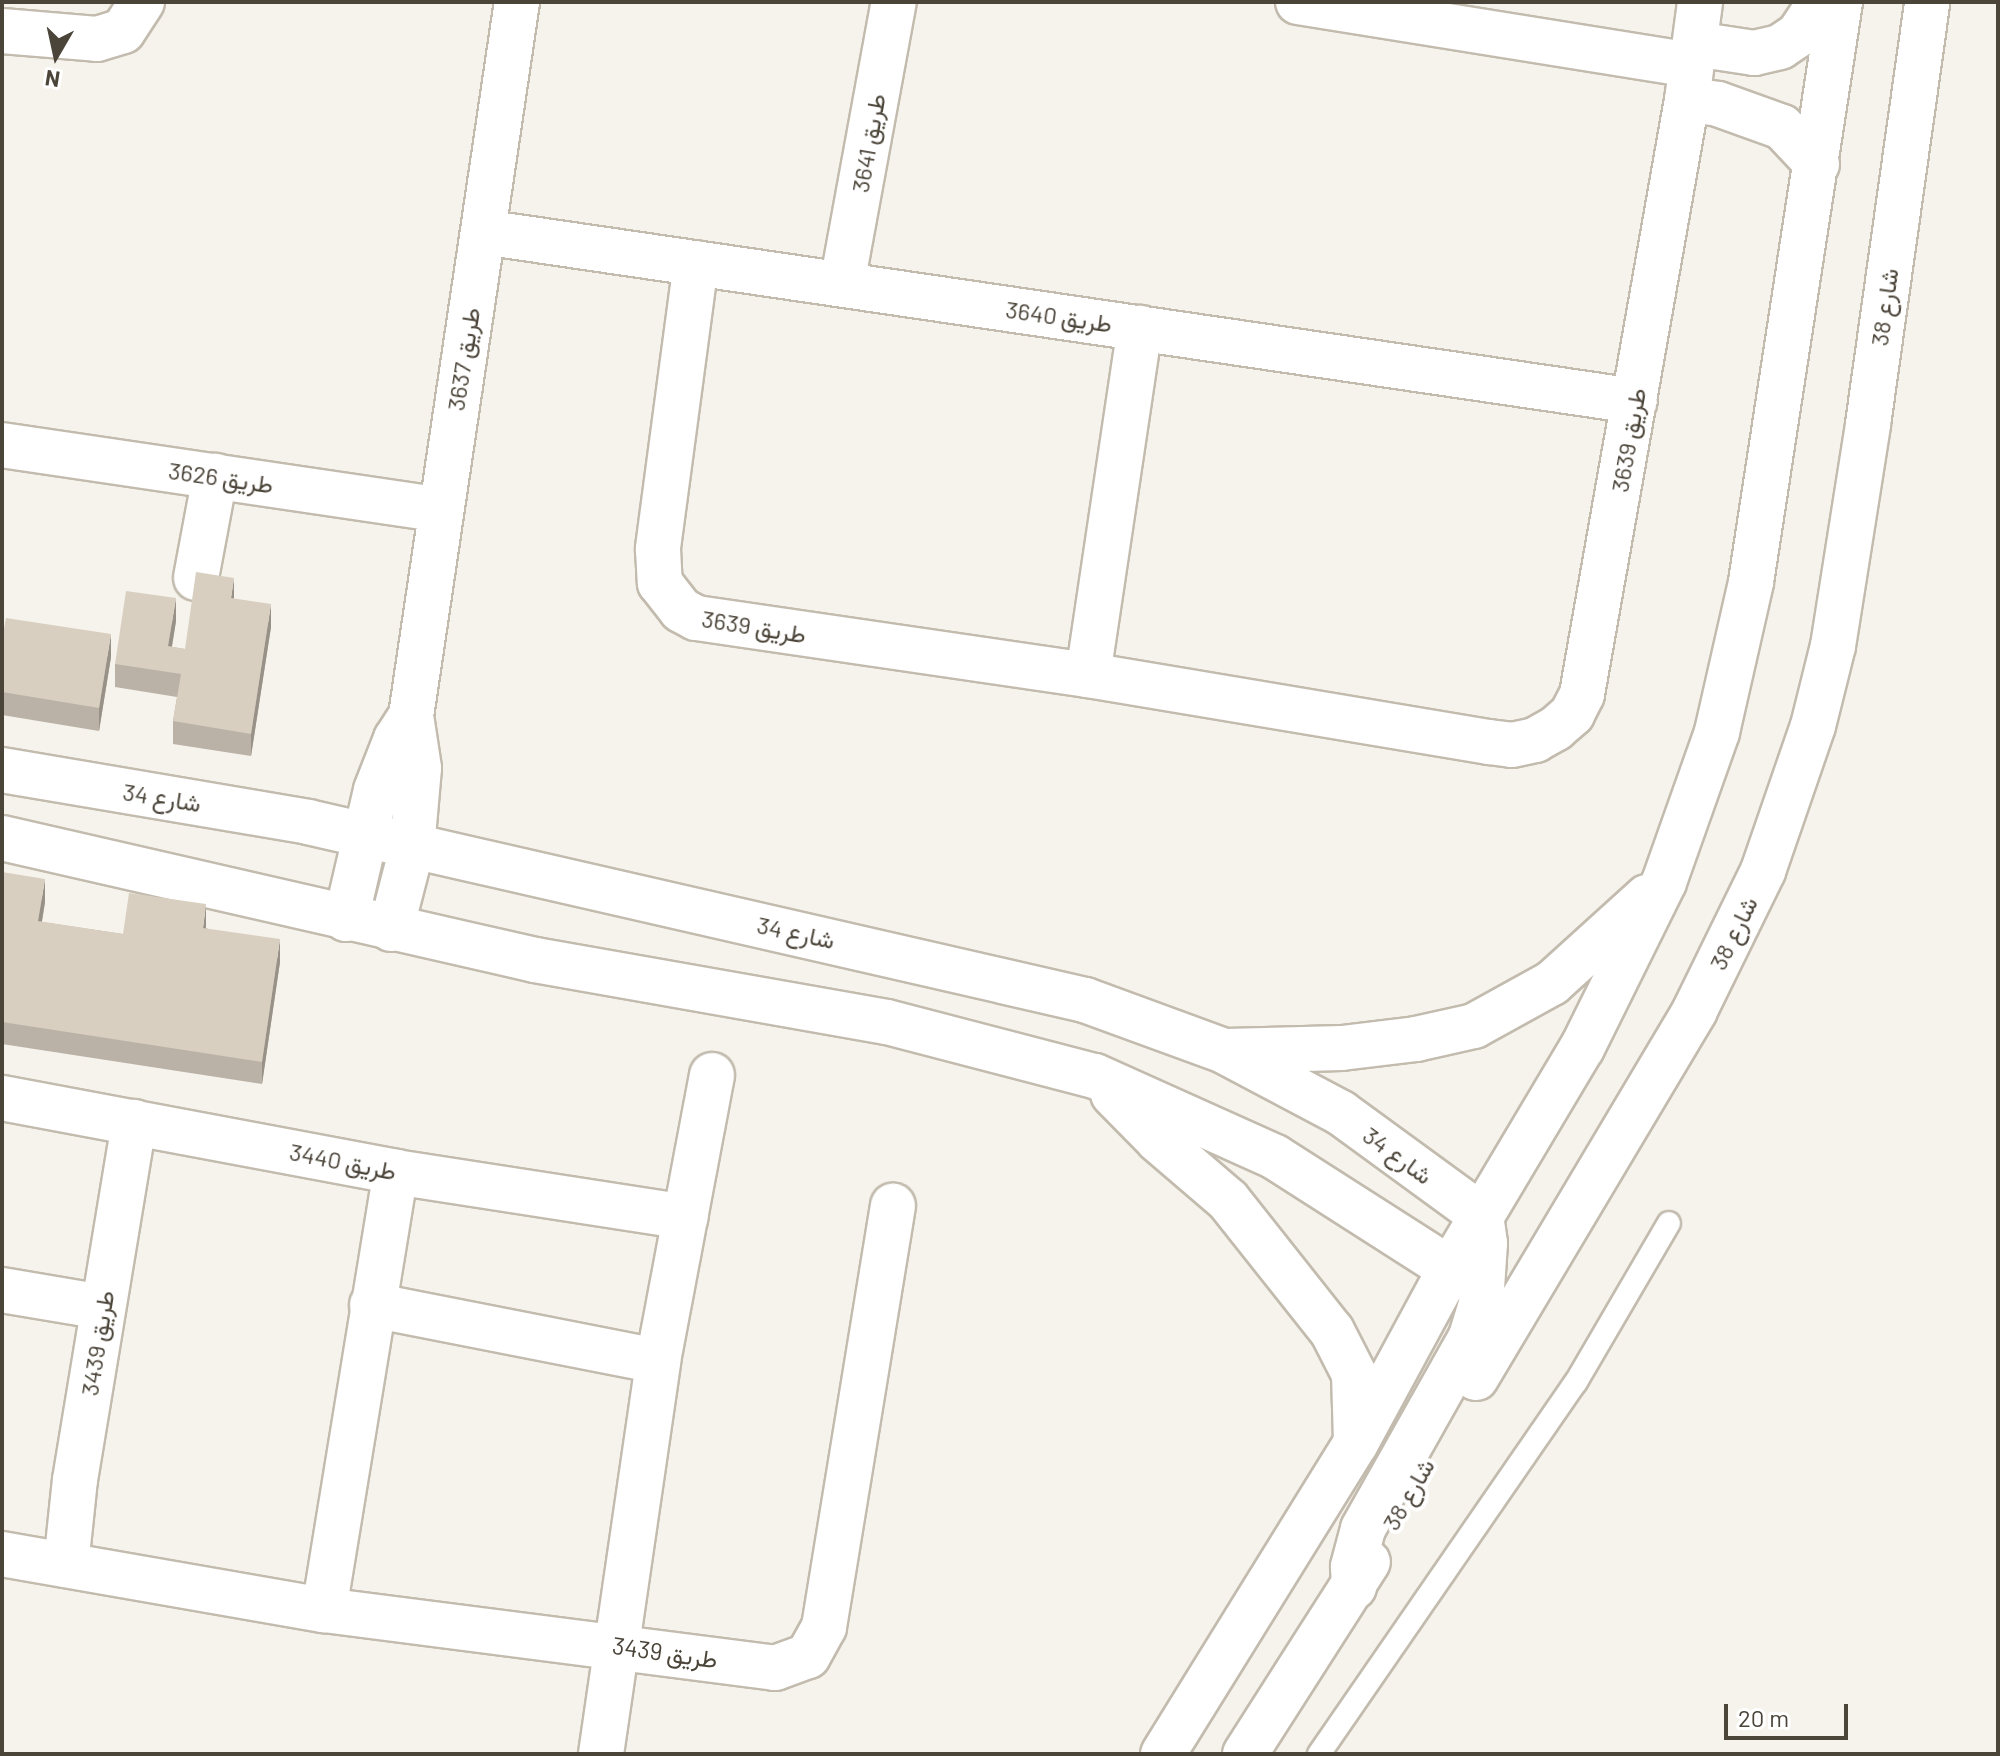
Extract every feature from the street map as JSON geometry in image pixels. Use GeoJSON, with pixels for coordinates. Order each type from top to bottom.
{"type":"FeatureCollection","features":[{"type":"Feature","properties":{"kind":"street"},"geometry":{"type":"LineString","coordinates":[[2,31],[97,39],[123,31],[142,2]]}},
{"type":"Feature","properties":{"kind":"street","name":"طريق 3637"},"geometry":{"type":"LineString","coordinates":[[391,929],[412,848],[419,768],[411,716],[517,2]]}},
{"type":"Feature","properties":{"kind":"street","name":"طريق 3641"},"geometry":{"type":"LineString","coordinates":[[842,284],[894,2]]}},
{"type":"Feature","properties":{"kind":"street"},"geometry":{"type":"LineString","coordinates":[[1298,2],[1693,53],[1754,53],[1780,47],[1798,35],[1820,2]]}},
{"type":"Feature","properties":{"kind":"street"},"geometry":{"type":"LineString","coordinates":[[1354,1587],[1353,1567],[1363,1529],[1471,1337],[1467,1272],[1481,1215],[1582,1048],[1664,882],[1717,732],[1751,582],[1840,2]]}},
{"type":"Feature","properties":{"kind":"street","name":"شارع 38"},"geometry":{"type":"LineString","coordinates":[[1245,1754],[1354,1587],[1695,1010],[1763,871],[1813,726],[1833,646],[1927,2]]}},
{"type":"Feature","properties":{"kind":"street"},"geometry":{"type":"LineString","coordinates":[[1693,53],[1718,104],[1782,127],[1817,164]]}},
{"type":"Feature","properties":{"kind":"street","name":"طريق 3639"},"geometry":{"type":"LineString","coordinates":[[696,263],[658,549],[660,583],[669,598],[696,618],[1088,675],[1512,745],[1535,740],[1555,729],[1572,714],[1582,694],[1693,53]]}},
{"type":"Feature","properties":{"kind":"street","name":"طريق 3640"},"geometry":{"type":"LineString","coordinates":[[483,232],[1635,401]]}},
{"type":"Feature","properties":{"kind":"street"},"geometry":{"type":"LineString","coordinates":[[1088,675],[1140,328]]}},
{"type":"Feature","properties":{"kind":"street","name":"طريق 3626"},"geometry":{"type":"LineString","coordinates":[[2,445],[441,510]]}},
{"type":"Feature","properties":{"kind":"street"},"geometry":{"type":"LineString","coordinates":[[196,578],[215,476]]}},
{"type":"Feature","properties":{"kind":"street","name":"طريق 3637"},"geometry":{"type":"LineString","coordinates":[[346,919],[385,764],[411,716]]}},
{"type":"Feature","properties":{"kind":"street","name":"شارع 34"},"geometry":{"type":"LineString","coordinates":[[2,770],[308,822],[412,848],[983,974],[1085,1000],[1224,1051],[1341,1113],[1481,1215]]}},
{"type":"Feature","properties":{"kind":"street"},"geometry":{"type":"LineString","coordinates":[[2,838],[535,960],[887,1022],[1095,1076],[1275,1157],[1467,1272],[1510,1272],[1533,1263],[1554,1249]]}},
{"type":"Feature","properties":{"kind":"street"},"geometry":{"type":"LineString","coordinates":[[1224,1051],[1342,1048],[1416,1039],[1474,1026],[1552,983],[1664,882]]}},
{"type":"Feature","properties":{"kind":"street"},"geometry":{"type":"LineString","coordinates":[[601,1754],[620,1645],[658,1361],[712,1075]]}},
{"type":"Feature","properties":{"kind":"street"},"geometry":{"type":"LineString","coordinates":[[1095,1076],[1158,1140],[1228,1200],[1332,1331],[1354,1374],[1356,1443]]}},
{"type":"Feature","properties":{"kind":"street","name":"طريق 3440"},"geometry":{"type":"LineString","coordinates":[[2,1098],[396,1172],[686,1217]]}},
{"type":"Feature","properties":{"kind":"street","name":"طريق 3439"},"geometry":{"type":"LineString","coordinates":[[66,1565],[75,1480],[134,1122]]}},
{"type":"Feature","properties":{"kind":"street"},"geometry":{"type":"LineString","coordinates":[[324,1610],[396,1172]]}},
{"type":"Feature","properties":{"kind":"street","name":"طريق 3439"},"geometry":{"type":"LineString","coordinates":[[2,1554],[324,1610],[620,1645],[775,1668],[808,1656],[824,1627],[893,1206]]}},
{"type":"Feature","properties":{"kind":"street"},"geometry":{"type":"LineString","coordinates":[[1163,1754],[1356,1443],[1467,1272]]}},
{"type":"Feature","properties":{"kind":"street"},"geometry":{"type":"LineString","coordinates":[[2,1290],[103,1307]]}},
{"type":"Feature","properties":{"kind":"street"},"geometry":{"type":"LineString","coordinates":[[372,1305],[658,1361]]}},
{"type":"Feature","properties":{"kind":"lane"},"geometry":{"type":"LineString","coordinates":[[1319,1754],[1576,1382],[1669,1223]]}},
{"type":"Feature","properties":{"kind":"building"},"geometry":{"type":"Polygon","coordinates":[[[196,572],[234,578],[231,598],[271,604],[251,734],[173,721],[181,674],[115,664],[126,591],[176,598],[168,646],[185,649],[196,572]]]}},
{"type":"Feature","properties":{"kind":"building"},"geometry":{"type":"Polygon","coordinates":[[[6,618],[111,634],[99,708],[2,692],[2,640],[6,618]]]}},
{"type":"Feature","properties":{"kind":"building"},"geometry":{"type":"Polygon","coordinates":[[[2,872],[45,879],[38,921],[123,934],[129,893],[206,904],[203,928],[280,939],[262,1062],[2,1022],[2,872]]]}}]}
